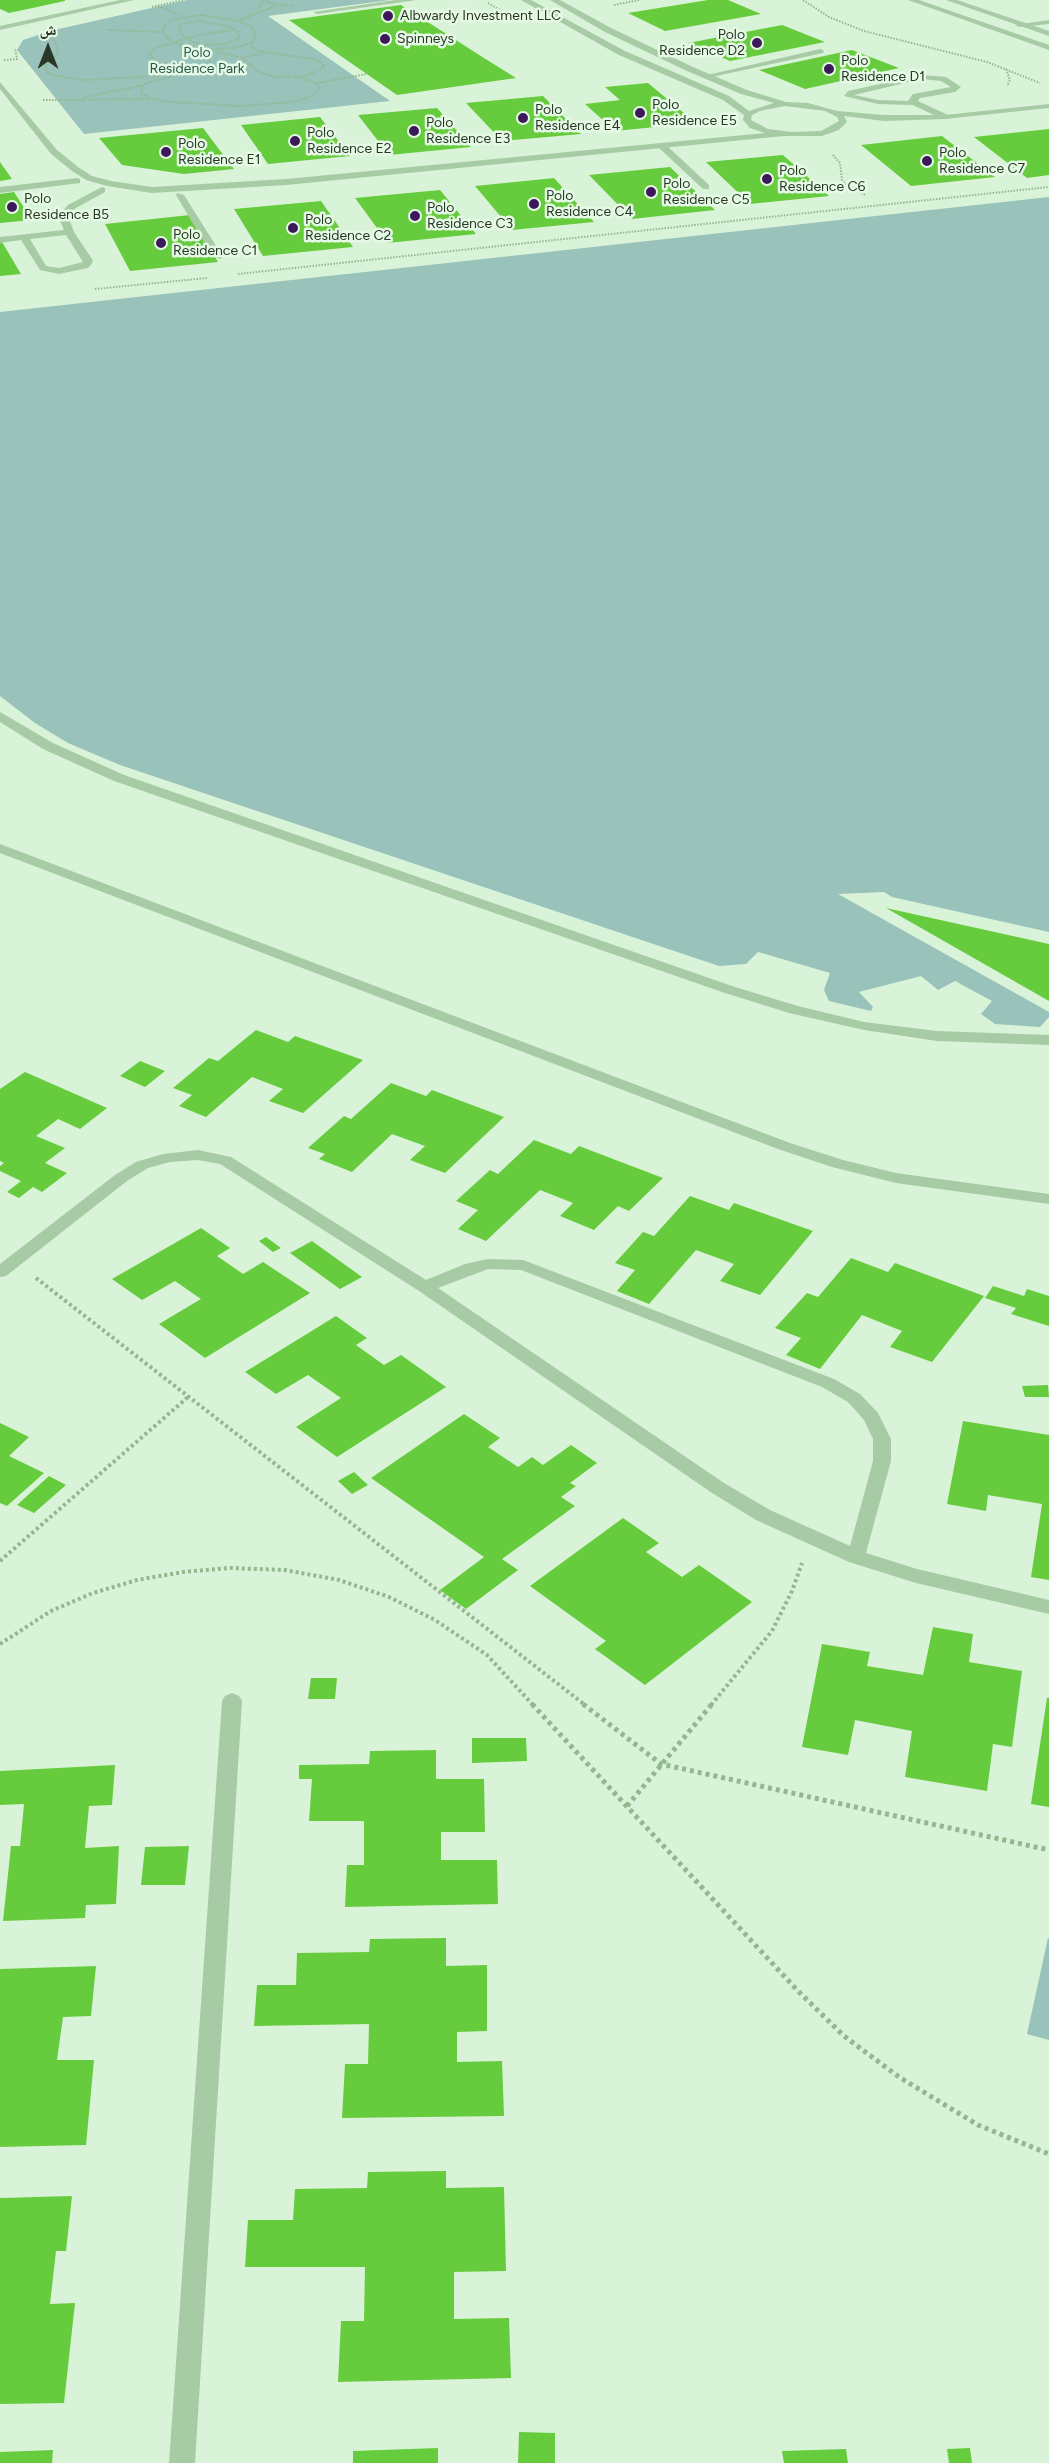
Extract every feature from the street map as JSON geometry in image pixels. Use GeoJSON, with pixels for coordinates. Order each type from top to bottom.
{"type":"FeatureCollection","features":[{"type":"Feature","properties":{"kind":"street"},"geometry":{"type":"LineString","coordinates":[[0,28],[130,0]]}},
{"type":"Feature","properties":{"kind":"street"},"geometry":{"type":"LineString","coordinates":[[317,12],[413,0]]}},
{"type":"Feature","properties":{"kind":"street"},"geometry":{"type":"LineString","coordinates":[[525,0],[622,53],[726,98],[758,129],[788,134]]}},
{"type":"Feature","properties":{"kind":"street"},"geometry":{"type":"LineString","coordinates":[[554,0],[608,30],[707,76],[752,95],[785,105]]}},
{"type":"Feature","properties":{"kind":"street"},"geometry":{"type":"LineString","coordinates":[[912,0],[1049,48]]}},
{"type":"Feature","properties":{"kind":"street"},"geometry":{"type":"LineString","coordinates":[[950,0],[1049,34]]}},
{"type":"Feature","properties":{"kind":"street"},"geometry":{"type":"LineString","coordinates":[[0,34],[86,10]]}},
{"type":"Feature","properties":{"kind":"street"},"geometry":{"type":"LineString","coordinates":[[1019,25],[1049,22]]}},
{"type":"Feature","properties":{"kind":"street"},"geometry":{"type":"LineString","coordinates":[[707,76],[820,51]]}},
{"type":"Feature","properties":{"kind":"street"},"geometry":{"type":"LineString","coordinates":[[914,102],[916,96],[952,90],[957,87],[937,78],[922,77],[848,94],[851,98],[878,102],[914,102],[945,117]]}},
{"type":"Feature","properties":{"kind":"street"},"geometry":{"type":"LineString","coordinates":[[0,84],[54,152],[89,178],[137,189],[183,190],[286,182],[661,145],[822,133],[847,126]]}},
{"type":"Feature","properties":{"kind":"street"},"geometry":{"type":"LineString","coordinates":[[661,145],[725,133],[739,128],[758,109],[785,105],[808,105],[836,112],[884,118],[945,117]]}},
{"type":"Feature","properties":{"kind":"street"},"geometry":{"type":"LineString","coordinates":[[858,125],[1048,108]]}},
{"type":"Feature","properties":{"kind":"street"},"geometry":{"type":"LineString","coordinates":[[836,112],[843,119],[841,125],[836,128]]}},
{"type":"Feature","properties":{"kind":"street"},"geometry":{"type":"LineString","coordinates":[[661,145],[706,187]]}},
{"type":"Feature","properties":{"kind":"street"},"geometry":{"type":"LineString","coordinates":[[54,152],[59,165],[77,181],[102,190],[131,194],[180,195],[286,182]]}},
{"type":"Feature","properties":{"kind":"street"},"geometry":{"type":"LineString","coordinates":[[0,190],[77,181]]}},
{"type":"Feature","properties":{"kind":"street"},"geometry":{"type":"LineString","coordinates":[[24,237],[43,268],[69,271],[85,266],[88,262],[63,221],[65,212],[102,190]]}},
{"type":"Feature","properties":{"kind":"street"},"geometry":{"type":"LineString","coordinates":[[180,195],[218,257]]}},
{"type":"Feature","properties":{"kind":"street"},"geometry":{"type":"LineString","coordinates":[[0,240],[69,232]]}},
{"type":"Feature","properties":{"kind":"street"},"geometry":{"type":"LineString","coordinates":[[0,716],[48,746],[119,778],[718,986],[794,1010],[864,1026],[937,1036],[1049,1040]]}},
{"type":"Feature","properties":{"kind":"street"},"geometry":{"type":"LineString","coordinates":[[0,848],[838,1164],[896,1178],[1049,1199]]}},
{"type":"Feature","properties":{"kind":"street"},"geometry":{"type":"LineString","coordinates":[[0,1272],[121,1178],[142,1165],[169,1157],[198,1155],[225,1160],[246,1171],[425,1287],[718,1488],[763,1515],[856,1557],[916,1576],[1049,1607]]}},
{"type":"Feature","properties":{"kind":"street"},"geometry":{"type":"LineString","coordinates":[[425,1287],[471,1268],[488,1264],[523,1265],[828,1383],[854,1398],[872,1417],[882,1439],[882,1461],[856,1557]]}},
{"type":"Feature","properties":{"kind":"street"},"geometry":{"type":"LineString","coordinates":[[182,2463],[232,1701]]}},
{"type":"Feature","properties":{"kind":"path"},"geometry":{"type":"LineString","coordinates":[[258,11],[263,0],[274,4]]}},
{"type":"Feature","properties":{"kind":"path"},"geometry":{"type":"LineString","coordinates":[[803,0],[829,16],[864,31],[987,62],[1041,83]]}},
{"type":"Feature","properties":{"kind":"path"},"geometry":{"type":"LineString","coordinates":[[237,21],[258,11],[283,5]]}},
{"type":"Feature","properties":{"kind":"path"},"geometry":{"type":"LineString","coordinates":[[158,6],[193,21],[223,24],[236,30]]}},
{"type":"Feature","properties":{"kind":"path"},"geometry":{"type":"LineString","coordinates":[[163,32],[168,22],[183,16],[214,16],[237,21],[254,30],[256,37],[252,42],[232,48],[209,50]]}},
{"type":"Feature","properties":{"kind":"path"},"geometry":{"type":"LineString","coordinates":[[193,21],[179,26],[180,33],[187,39],[204,45],[226,44],[238,38],[236,30]]}},
{"type":"Feature","properties":{"kind":"path"},"geometry":{"type":"LineString","coordinates":[[100,29],[163,32],[173,42],[242,58],[267,54],[306,57],[324,64],[323,69],[315,74],[274,77],[261,73],[242,58]]}},
{"type":"Feature","properties":{"kind":"path"},"geometry":{"type":"LineString","coordinates":[[162,76],[161,67],[149,54],[155,48],[173,42],[236,30]]}},
{"type":"Feature","properties":{"kind":"path"},"geometry":{"type":"LineString","coordinates":[[57,36],[54,41],[58,47],[57,54],[45,66],[47,72],[52,75],[84,80],[134,76],[167,77]]}},
{"type":"Feature","properties":{"kind":"path"},"geometry":{"type":"LineString","coordinates":[[252,42],[254,49],[267,54]]}},
{"type":"Feature","properties":{"kind":"path"},"geometry":{"type":"LineString","coordinates":[[71,99],[142,86],[205,67],[210,62],[209,50]]}},
{"type":"Feature","properties":{"kind":"path"},"geometry":{"type":"LineString","coordinates":[[295,77],[317,83],[367,74]]}},
{"type":"Feature","properties":{"kind":"path"},"geometry":{"type":"LineString","coordinates":[[15,103],[71,99],[153,99],[209,105],[281,103],[314,94],[321,88],[317,83]]}},
{"type":"Feature","properties":{"kind":"path"},"geometry":{"type":"LineString","coordinates":[[142,86],[141,93],[153,99]]}},
{"type":"Feature","properties":{"kind":"path"},"geometry":{"type":"LineString","coordinates":[[788,134],[834,155],[840,163],[842,180],[845,184],[866,195]]}},
{"type":"Feature","properties":{"kind":"path"},"geometry":{"type":"LineString","coordinates":[[236,275],[1049,187]]}},
{"type":"Feature","properties":{"kind":"path"},"geometry":{"type":"LineString","coordinates":[[90,289],[212,277]]}},
{"type":"Feature","properties":{"kind":"path"},"geometry":{"type":"LineString","coordinates":[[14,1261],[661,1764],[1049,1850]]}},
{"type":"Feature","properties":{"kind":"path"},"geometry":{"type":"LineString","coordinates":[[0,1561],[188,1397]]}},
{"type":"Feature","properties":{"kind":"path"},"geometry":{"type":"LineString","coordinates":[[627,1806],[772,1631],[792,1591],[811,1538]]}},
{"type":"Feature","properties":{"kind":"path"},"geometry":{"type":"LineString","coordinates":[[0,1644],[51,1611],[93,1593],[137,1580],[183,1572],[230,1568],[285,1570],[339,1580],[389,1597],[435,1620],[487,1655],[797,1990],[844,2036],[899,2077],[978,2125],[1049,2154]]}},
{"type":"Feature","properties":{"kind":"green space","name":"Polo Residence Park"},"geometry":{"type":"Polygon","coordinates":[[[187,0],[390,0],[268,16],[390,101],[84,134],[17,50],[23,40],[50,31],[187,0]]]}},
{"type":"Feature","properties":{"kind":"green space"},"geometry":{"type":"Polygon","coordinates":[[[1049,197],[1049,932],[892,897],[884,892],[838,894],[1049,1012],[1049,1017],[1040,1027],[995,1024],[981,1014],[992,1001],[955,981],[938,990],[921,976],[859,992],[873,1007],[871,1011],[829,1001],[824,990],[830,973],[758,952],[746,964],[719,966],[120,765],[68,743],[35,723],[0,696],[0,312],[1049,197]]]}},
{"type":"Feature","properties":{"kind":"green space"},"geometry":{"type":"Polygon","coordinates":[[[1049,1939],[1049,2040],[1027,2034],[1049,1939]]]}},
{"type":"Feature","properties":{"kind":"building"},"geometry":{"type":"Polygon","coordinates":[[[0,0],[65,1],[9,13],[0,9],[0,0]]]}},
{"type":"Feature","properties":{"kind":"building"},"geometry":{"type":"Polygon","coordinates":[[[708,0],[728,0],[761,14],[665,31],[628,13],[708,0]]]}},
{"type":"Feature","properties":{"kind":"building","name":"Spinneys"},"geometry":{"type":"Polygon","coordinates":[[[401,5],[516,78],[397,95],[289,20],[401,5]]]}},
{"type":"Feature","properties":{"kind":"building","name":"Polo Residence D2"},"geometry":{"type":"Polygon","coordinates":[[[782,25],[825,42],[730,61],[688,43],[782,25]]]}},
{"type":"Feature","properties":{"kind":"building","name":"Polo Residence D1"},"geometry":{"type":"Polygon","coordinates":[[[852,50],[899,68],[805,89],[759,70],[852,50]]]}},
{"type":"Feature","properties":{"kind":"building","name":"Polo Residence E5"},"geometry":{"type":"Polygon","coordinates":[[[648,83],[696,123],[615,131],[585,104],[620,100],[605,87],[648,83]]]}},
{"type":"Feature","properties":{"kind":"building","name":"Polo Residence E4"},"geometry":{"type":"Polygon","coordinates":[[[543,96],[581,134],[502,141],[466,103],[543,96]]]}},
{"type":"Feature","properties":{"kind":"building","name":"Polo Residence E3"},"geometry":{"type":"Polygon","coordinates":[[[437,108],[471,147],[389,155],[358,115],[437,108]]]}},
{"type":"Feature","properties":{"kind":"building","name":"Polo Residence E2"},"geometry":{"type":"Polygon","coordinates":[[[320,117],[350,156],[268,164],[241,125],[320,117]]]}},
{"type":"Feature","properties":{"kind":"building","name":"Polo Residence E1"},"geometry":{"type":"Polygon","coordinates":[[[203,128],[234,169],[184,174],[122,165],[99,138],[203,128]]]}},
{"type":"Feature","properties":{"kind":"building"},"geometry":{"type":"Polygon","coordinates":[[[1049,129],[1049,175],[1027,178],[974,137],[1049,129]]]}},
{"type":"Feature","properties":{"kind":"building","name":"Polo Residence C7"},"geometry":{"type":"Polygon","coordinates":[[[942,136],[995,177],[911,186],[861,145],[942,136]]]}},
{"type":"Feature","properties":{"kind":"building","name":"Polo Residence C6"},"geometry":{"type":"Polygon","coordinates":[[[783,155],[829,196],[750,204],[706,162],[783,155]]]}},
{"type":"Feature","properties":{"kind":"building"},"geometry":{"type":"Polygon","coordinates":[[[0,162],[12,179],[0,181],[0,162]]]}},
{"type":"Feature","properties":{"kind":"building","name":"Polo Residence C5"},"geometry":{"type":"Polygon","coordinates":[[[670,167],[715,210],[632,219],[589,175],[670,167]]]}},
{"type":"Feature","properties":{"kind":"building","name":"Polo Residence C4"},"geometry":{"type":"Polygon","coordinates":[[[554,178],[594,222],[512,230],[475,186],[554,178]]]}},
{"type":"Feature","properties":{"kind":"building","name":"Polo Residence C3"},"geometry":{"type":"Polygon","coordinates":[[[440,190],[476,234],[388,243],[355,198],[440,190]]]}},
{"type":"Feature","properties":{"kind":"building","name":"Polo Residence B5"},"geometry":{"type":"Polygon","coordinates":[[[14,192],[32,220],[0,223],[0,194],[14,192]]]}},
{"type":"Feature","properties":{"kind":"building","name":"Polo Residence C2"},"geometry":{"type":"Polygon","coordinates":[[[321,201],[353,247],[263,256],[234,209],[321,201]]]}},
{"type":"Feature","properties":{"kind":"building","name":"Polo Residence C1"},"geometry":{"type":"Polygon","coordinates":[[[190,215],[218,262],[130,271],[105,224],[190,215]]]}},
{"type":"Feature","properties":{"kind":"building"},"geometry":{"type":"Polygon","coordinates":[[[2,242],[21,274],[0,276],[0,243],[2,242]]]}},
{"type":"Feature","properties":{"kind":"building"},"geometry":{"type":"Polygon","coordinates":[[[886,908],[1049,944],[1049,1001],[886,908]]]}},
{"type":"Feature","properties":{"kind":"building"},"geometry":{"type":"Polygon","coordinates":[[[256,1030],[288,1042],[295,1036],[363,1060],[303,1113],[269,1101],[283,1089],[252,1077],[206,1117],[179,1106],[192,1095],[173,1088],[209,1058],[218,1061],[256,1030]]]}},
{"type":"Feature","properties":{"kind":"building"},"geometry":{"type":"Polygon","coordinates":[[[140,1061],[165,1071],[145,1087],[120,1076],[140,1061]]]}},
{"type":"Feature","properties":{"kind":"building"},"geometry":{"type":"Polygon","coordinates":[[[25,1072],[107,1108],[80,1129],[58,1119],[36,1136],[65,1148],[45,1163],[67,1173],[42,1192],[33,1187],[19,1198],[7,1192],[21,1181],[0,1171],[0,1166],[4,1163],[0,1161],[0,1089],[25,1072]]]}},
{"type":"Feature","properties":{"kind":"building"},"geometry":{"type":"Polygon","coordinates":[[[391,1083],[426,1096],[432,1090],[504,1117],[445,1173],[410,1160],[425,1146],[392,1134],[352,1172],[319,1159],[325,1154],[308,1148],[344,1116],[351,1119],[391,1083]]]}},
{"type":"Feature","properties":{"kind":"building"},"geometry":{"type":"Polygon","coordinates":[[[534,1140],[571,1154],[579,1146],[663,1178],[629,1211],[618,1206],[594,1230],[560,1216],[573,1203],[540,1190],[486,1241],[458,1229],[478,1210],[456,1201],[490,1170],[498,1174],[534,1140]]]}},
{"type":"Feature","properties":{"kind":"building"},"geometry":{"type":"Polygon","coordinates":[[[690,1196],[729,1210],[734,1203],[813,1231],[760,1295],[720,1281],[734,1264],[696,1250],[649,1304],[617,1291],[635,1270],[615,1263],[643,1232],[654,1236],[690,1196]]]}},
{"type":"Feature","properties":{"kind":"building"},"geometry":{"type":"Polygon","coordinates":[[[201,1228],[230,1248],[217,1256],[243,1274],[263,1262],[310,1293],[205,1358],[159,1324],[201,1299],[175,1281],[142,1300],[112,1279],[201,1228]]]}},
{"type":"Feature","properties":{"kind":"building"},"geometry":{"type":"Polygon","coordinates":[[[266,1237],[281,1248],[273,1252],[259,1241],[266,1237]]]}},
{"type":"Feature","properties":{"kind":"building"},"geometry":{"type":"Polygon","coordinates":[[[312,1241],[362,1277],[340,1289],[290,1253],[312,1241]]]}},
{"type":"Feature","properties":{"kind":"building"},"geometry":{"type":"Polygon","coordinates":[[[851,1258],[888,1272],[895,1263],[984,1296],[932,1362],[890,1347],[902,1331],[862,1315],[820,1369],[786,1355],[801,1338],[775,1328],[807,1293],[818,1297],[851,1258]]]}},
{"type":"Feature","properties":{"kind":"building"},"geometry":{"type":"Polygon","coordinates":[[[993,1286],[1024,1296],[1027,1289],[1049,1296],[1049,1326],[1011,1314],[1016,1308],[985,1298],[993,1286]]]}},
{"type":"Feature","properties":{"kind":"building"},"geometry":{"type":"Polygon","coordinates":[[[336,1316],[367,1338],[356,1345],[384,1365],[401,1355],[446,1387],[337,1457],[296,1427],[341,1398],[308,1375],[276,1394],[245,1372],[336,1316]]]}},
{"type":"Feature","properties":{"kind":"building"},"geometry":{"type":"Polygon","coordinates":[[[1048,1385],[1049,1397],[1025,1397],[1022,1386],[1048,1385]]]}},
{"type":"Feature","properties":{"kind":"building"},"geometry":{"type":"Polygon","coordinates":[[[464,1414],[500,1438],[488,1447],[518,1467],[532,1457],[543,1465],[571,1445],[597,1463],[570,1483],[576,1486],[561,1497],[575,1506],[502,1559],[518,1570],[466,1609],[440,1590],[484,1557],[371,1478],[464,1414]]]}},
{"type":"Feature","properties":{"kind":"building"},"geometry":{"type":"Polygon","coordinates":[[[963,1421],[1049,1435],[1049,1580],[1031,1577],[1042,1504],[988,1495],[986,1511],[947,1504],[963,1421]]]}},
{"type":"Feature","properties":{"kind":"building"},"geometry":{"type":"Polygon","coordinates":[[[0,1423],[29,1437],[9,1456],[44,1473],[7,1506],[0,1503],[0,1423]]]}},
{"type":"Feature","properties":{"kind":"building"},"geometry":{"type":"Polygon","coordinates":[[[354,1472],[368,1485],[352,1494],[338,1481],[354,1472]]]}},
{"type":"Feature","properties":{"kind":"building"},"geometry":{"type":"Polygon","coordinates":[[[49,1476],[66,1485],[34,1513],[17,1505],[49,1476]]]}},
{"type":"Feature","properties":{"kind":"building"},"geometry":{"type":"Polygon","coordinates":[[[623,1518],[659,1543],[646,1552],[682,1577],[699,1565],[752,1602],[645,1685],[595,1649],[606,1641],[530,1586],[623,1518]]]}},
{"type":"Feature","properties":{"kind":"building"},"geometry":{"type":"Polygon","coordinates":[[[933,1627],[973,1634],[969,1662],[1022,1671],[1012,1747],[993,1744],[987,1791],[905,1777],[912,1731],[855,1720],[848,1755],[802,1747],[822,1644],[870,1652],[867,1666],[923,1675],[933,1627]]]}},
{"type":"Feature","properties":{"kind":"building"},"geometry":{"type":"Polygon","coordinates":[[[311,1678],[337,1678],[335,1699],[308,1699],[311,1678]]]}},
{"type":"Feature","properties":{"kind":"building"},"geometry":{"type":"Polygon","coordinates":[[[1047,1698],[1049,1698],[1049,1807],[1031,1804],[1047,1698]]]}},
{"type":"Feature","properties":{"kind":"building"},"geometry":{"type":"Polygon","coordinates":[[[472,1738],[526,1738],[527,1761],[472,1763],[472,1738]]]}},
{"type":"Feature","properties":{"kind":"building"},"geometry":{"type":"Polygon","coordinates":[[[436,1750],[436,1779],[484,1779],[485,1832],[441,1832],[441,1860],[497,1860],[498,1904],[345,1907],[347,1865],[364,1865],[364,1821],[309,1821],[312,1779],[299,1779],[299,1765],[369,1764],[370,1751],[436,1750]]]}},
{"type":"Feature","properties":{"kind":"building"},"geometry":{"type":"Polygon","coordinates":[[[115,1765],[112,1805],[89,1806],[85,1848],[119,1846],[116,1904],[86,1905],[85,1918],[3,1921],[11,1846],[20,1846],[24,1804],[0,1805],[0,1771],[115,1765]]]}},
{"type":"Feature","properties":{"kind":"building"},"geometry":{"type":"Polygon","coordinates":[[[189,1846],[185,1885],[141,1885],[145,1847],[189,1846]]]}},
{"type":"Feature","properties":{"kind":"building"},"geometry":{"type":"Polygon","coordinates":[[[446,1938],[446,1966],[487,1965],[487,2031],[457,2032],[457,2062],[502,2061],[504,2116],[342,2118],[345,2064],[368,2064],[369,2024],[254,2026],[257,1985],[296,1985],[297,1953],[369,1952],[370,1939],[446,1938]]]}},
{"type":"Feature","properties":{"kind":"building"},"geometry":{"type":"Polygon","coordinates":[[[96,1966],[91,2016],[63,2017],[57,2060],[94,2060],[86,2145],[0,2147],[0,1969],[96,1966]]]}},
{"type":"Feature","properties":{"kind":"building"},"geometry":{"type":"Polygon","coordinates":[[[446,2171],[446,2188],[504,2187],[506,2271],[454,2272],[454,2319],[509,2318],[511,2378],[338,2382],[341,2321],[364,2321],[365,2267],[245,2267],[248,2220],[293,2220],[295,2189],[367,2188],[368,2172],[446,2171]]]}},
{"type":"Feature","properties":{"kind":"building"},"geometry":{"type":"Polygon","coordinates":[[[72,2196],[66,2251],[56,2251],[50,2304],[75,2303],[64,2403],[0,2404],[0,2198],[72,2196]]]}},
{"type":"Feature","properties":{"kind":"building"},"geometry":{"type":"Polygon","coordinates":[[[519,2432],[555,2433],[555,2463],[518,2463],[519,2432]]]}},
{"type":"Feature","properties":{"kind":"building"},"geometry":{"type":"Polygon","coordinates":[[[438,2448],[438,2463],[353,2463],[353,2451],[438,2448]]]}},
{"type":"Feature","properties":{"kind":"building"},"geometry":{"type":"Polygon","coordinates":[[[970,2448],[972,2463],[949,2463],[947,2449],[970,2448]]]}},
{"type":"Feature","properties":{"kind":"building"},"geometry":{"type":"Polygon","coordinates":[[[846,2449],[848,2463],[784,2463],[782,2451],[846,2449]]]}},
{"type":"Feature","properties":{"kind":"building"},"geometry":{"type":"Polygon","coordinates":[[[53,2450],[52,2463],[0,2463],[0,2452],[53,2450]]]}},
{"type":"Feature","properties":{"kind":"place","name":"Albwardy Investment LLC"},"geometry":{"type":"Point","coordinates":[388,16]}},
{"type":"Feature","properties":{"kind":"place","name":"Spinneys"},"geometry":{"type":"Point","coordinates":[385,39]}},
{"type":"Feature","properties":{"kind":"place","name":"Polo Residence D2"},"geometry":{"type":"Point","coordinates":[757,43]}},
{"type":"Feature","properties":{"kind":"place","name":"Polo Residence D1"},"geometry":{"type":"Point","coordinates":[829,69]}},
{"type":"Feature","properties":{"kind":"place","name":"Polo Residence E5"},"geometry":{"type":"Point","coordinates":[640,113]}},
{"type":"Feature","properties":{"kind":"place","name":"Polo Residence E4"},"geometry":{"type":"Point","coordinates":[523,118]}},
{"type":"Feature","properties":{"kind":"place","name":"Polo Residence E3"},"geometry":{"type":"Point","coordinates":[414,131]}},
{"type":"Feature","properties":{"kind":"place","name":"Polo Residence E2"},"geometry":{"type":"Point","coordinates":[295,141]}},
{"type":"Feature","properties":{"kind":"place","name":"Polo Residence E1"},"geometry":{"type":"Point","coordinates":[166,152]}},
{"type":"Feature","properties":{"kind":"place","name":"Polo Residence C7"},"geometry":{"type":"Point","coordinates":[927,161]}},
{"type":"Feature","properties":{"kind":"place","name":"Polo Residence C6"},"geometry":{"type":"Point","coordinates":[767,179]}},
{"type":"Feature","properties":{"kind":"place","name":"Polo Residence C5"},"geometry":{"type":"Point","coordinates":[651,192]}},
{"type":"Feature","properties":{"kind":"place","name":"Polo Residence C4"},"geometry":{"type":"Point","coordinates":[534,204]}},
{"type":"Feature","properties":{"kind":"place","name":"Polo Residence B5"},"geometry":{"type":"Point","coordinates":[12,207]}},
{"type":"Feature","properties":{"kind":"place","name":"Polo Residence C3"},"geometry":{"type":"Point","coordinates":[415,216]}},
{"type":"Feature","properties":{"kind":"place","name":"Polo Residence C2"},"geometry":{"type":"Point","coordinates":[293,228]}},
{"type":"Feature","properties":{"kind":"place","name":"Polo Residence C1"},"geometry":{"type":"Point","coordinates":[161,243]}}]}
